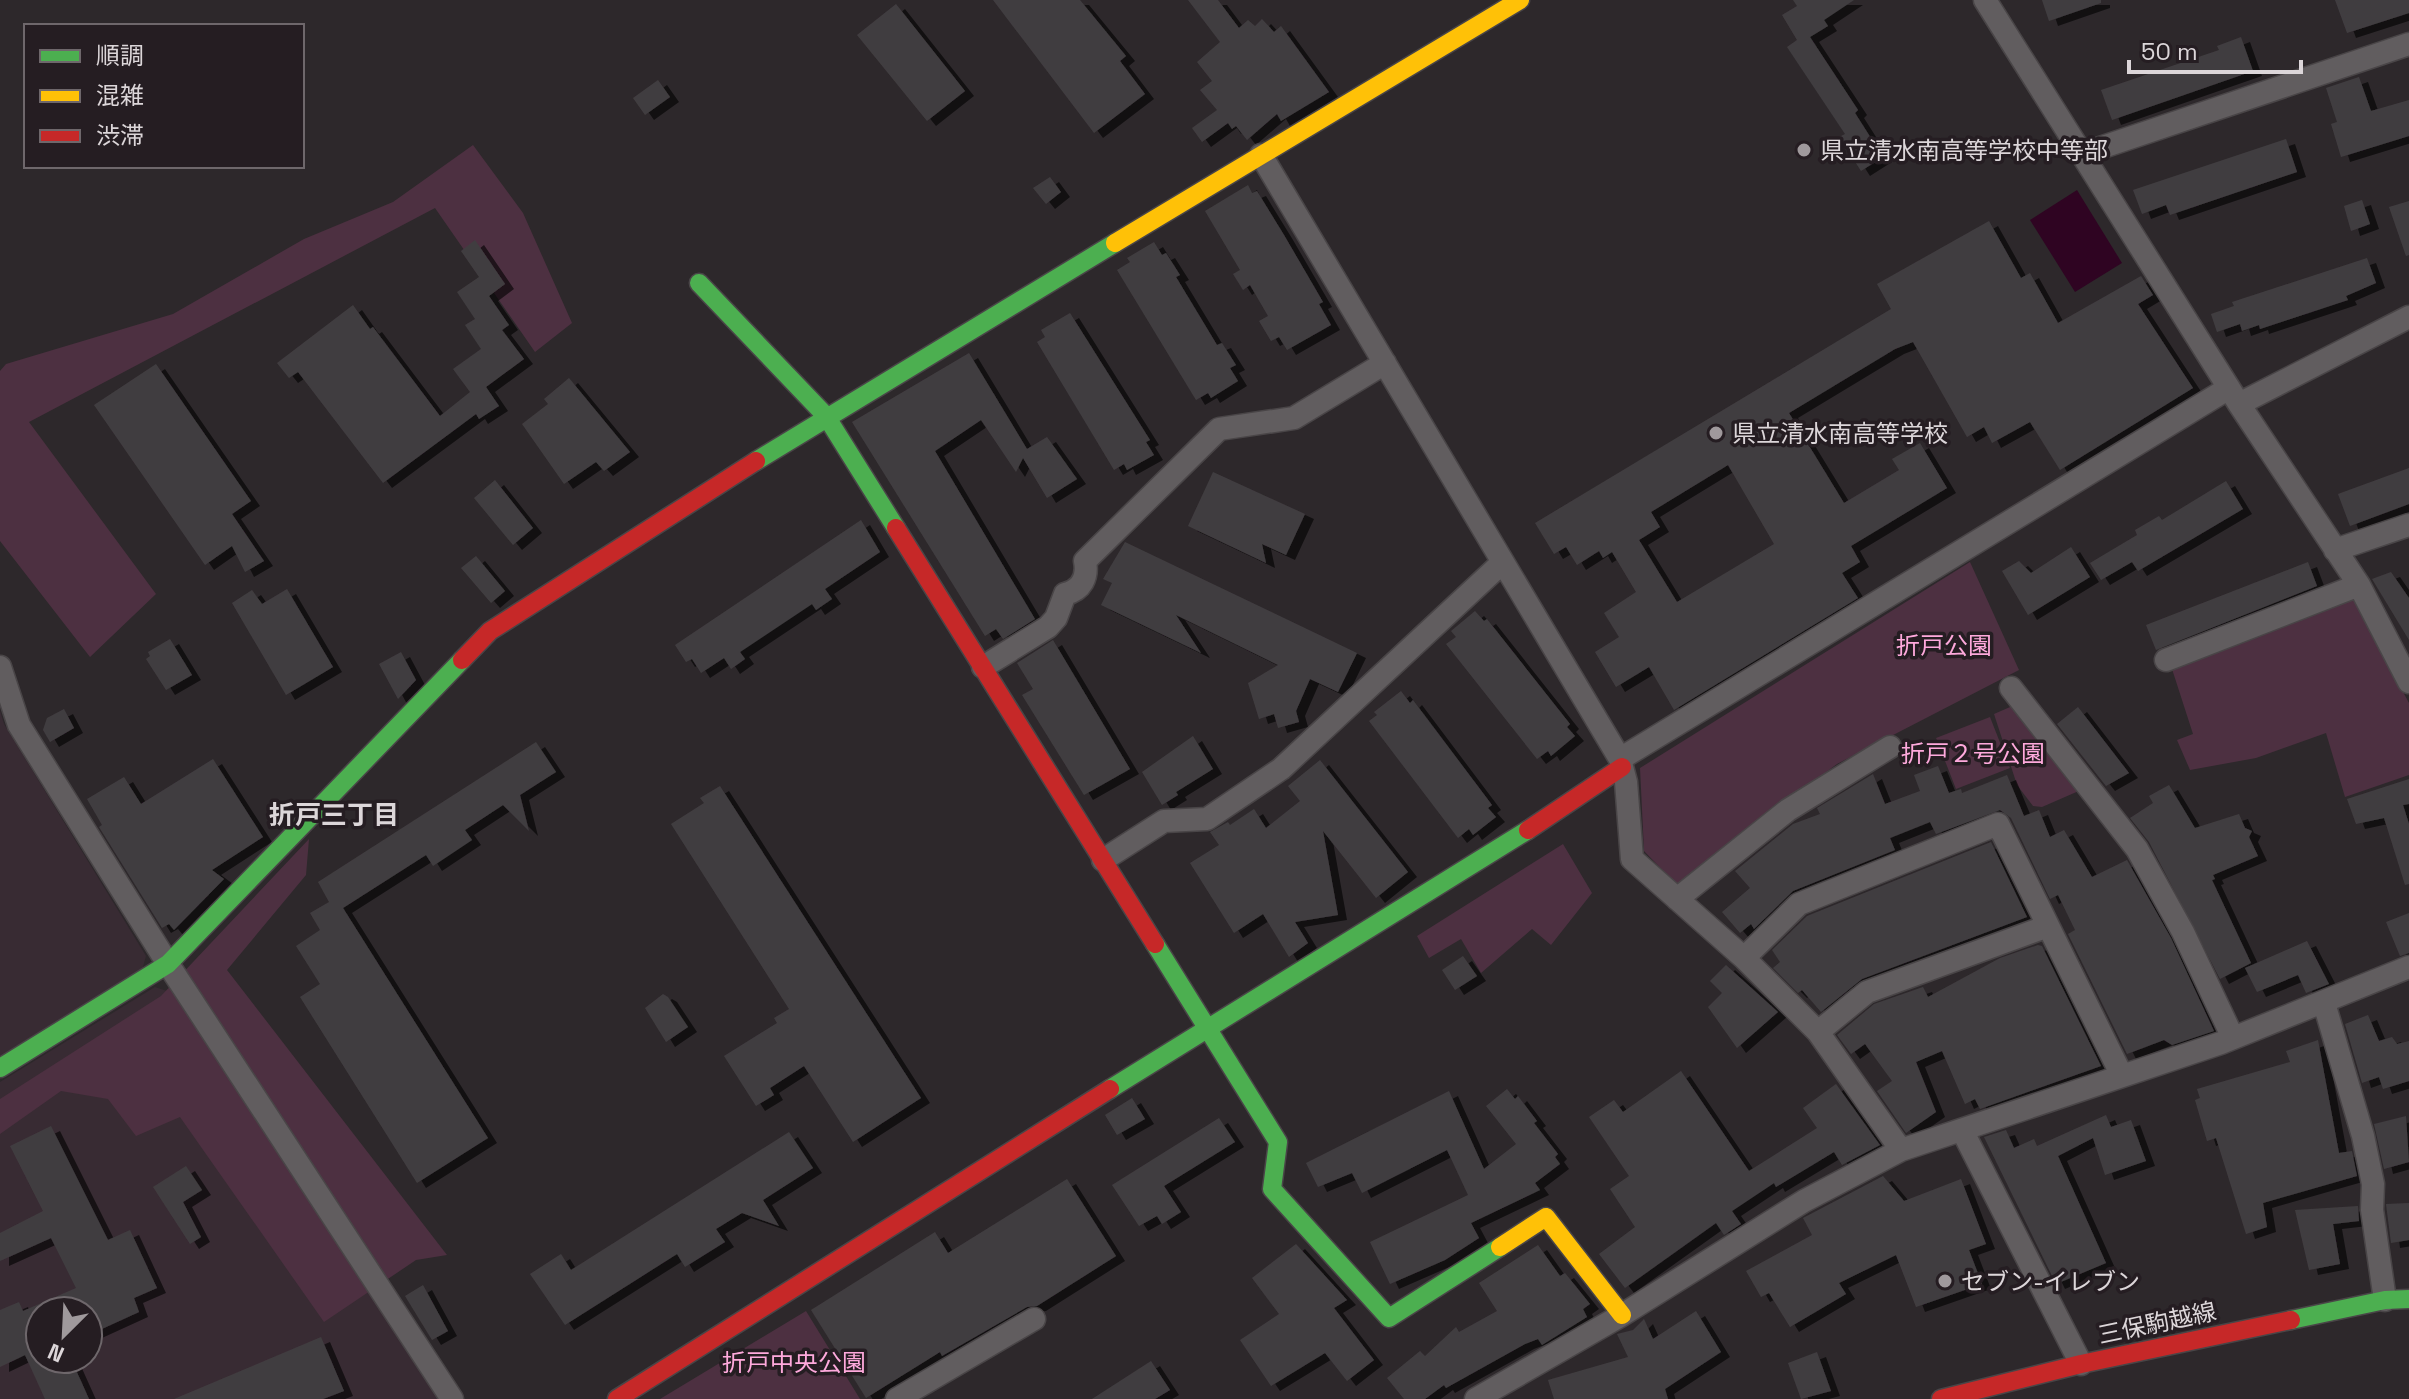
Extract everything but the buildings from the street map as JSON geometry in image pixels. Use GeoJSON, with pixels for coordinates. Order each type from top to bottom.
{"type":"FeatureCollection","features":[{"type":"Feature","properties":{"kind":"street"},"geometry":{"type":"LineString","coordinates":[[0,1068],[168,964],[490,631],[826,416],[1520,0]]}},
{"type":"Feature","properties":{"kind":"street"},"geometry":{"type":"LineString","coordinates":[[1985,0],[2234,396],[2359,585],[2409,682]]}},
{"type":"Feature","properties":{"kind":"street"},"geometry":{"type":"LineString","coordinates":[[2082,154],[2409,44]]}},
{"type":"Feature","properties":{"kind":"street"},"geometry":{"type":"LineString","coordinates":[[1261,155],[1621,763],[1632,859],[1744,958],[1818,1032],[1901,1150]]}},
{"type":"Feature","properties":{"kind":"street"},"geometry":{"type":"LineString","coordinates":[[699,283],[826,416],[1278,1142],[1272,1189],[1389,1318],[1546,1217],[1622,1315]]}},
{"type":"Feature","properties":{"kind":"street"},"geometry":{"type":"LineString","coordinates":[[617,1399],[1208,1028],[1477,865],[1621,763],[2234,396],[2409,317]]}},
{"type":"Feature","properties":{"kind":"street"},"geometry":{"type":"LineString","coordinates":[[983,667],[1048,627],[1056,618],[1065,594],[1074,592],[1083,583],[1087,572],[1085,561],[1219,429],[1294,418],[1385,363]]}},
{"type":"Feature","properties":{"kind":"street"},"geometry":{"type":"LineString","coordinates":[[2335,550],[2409,525]]}},
{"type":"Feature","properties":{"kind":"street"},"geometry":{"type":"LineString","coordinates":[[1103,860],[1164,821],[1207,819],[1249,794],[1281,769],[1503,562]]}},
{"type":"Feature","properties":{"kind":"street"},"geometry":{"type":"LineString","coordinates":[[2166,660],[2359,585]]}},
{"type":"Feature","properties":{"kind":"street"},"geometry":{"type":"LineString","coordinates":[[0,667],[19,725],[168,964],[452,1399]]}},
{"type":"Feature","properties":{"kind":"street"},"geometry":{"type":"LineString","coordinates":[[2011,688],[2137,849],[2183,932],[2233,1038]]}},
{"type":"Feature","properties":{"kind":"street"},"geometry":{"type":"LineString","coordinates":[[1677,899],[1788,810],[1890,747]]}},
{"type":"Feature","properties":{"kind":"street"},"geometry":{"type":"LineString","coordinates":[[1744,958],[1799,904],[1998,824],[2122,1076]]}},
{"type":"Feature","properties":{"kind":"street"},"geometry":{"type":"LineString","coordinates":[[1818,1032],[1867,992],[2048,926]]}},
{"type":"Feature","properties":{"kind":"street"},"geometry":{"type":"LineString","coordinates":[[1476,1399],[1622,1315],[1804,1201],[1901,1150],[2233,1038],[2409,967]]}},
{"type":"Feature","properties":{"kind":"street"},"geometry":{"type":"LineString","coordinates":[[2324,1003],[2363,1136],[2373,1184],[2372,1210],[2385,1300]]}},
{"type":"Feature","properties":{"kind":"street"},"geometry":{"type":"LineString","coordinates":[[1962,1130],[2081,1364]]}},
{"type":"Feature","properties":{"kind":"street","name":"三保駒越線"},"geometry":{"type":"LineString","coordinates":[[2385,1300],[2409,1289]]}},
{"type":"Feature","properties":{"kind":"street","name":"三保駒越線"},"geometry":{"type":"LineString","coordinates":[[1941,1399],[2081,1364],[2385,1300],[2409,1299]]}},
{"type":"Feature","properties":{"kind":"street"},"geometry":{"type":"LineString","coordinates":[[897,1399],[1034,1319]]}},
{"type":"Feature","properties":{"kind":"shaded area"},"geometry":{"type":"Polygon","coordinates":[[[2077,190],[2122,263],[2075,292],[2030,220],[2077,190]]]}},
{"type":"Feature","properties":{"kind":"shaded area"},"geometry":{"type":"Polygon","coordinates":[[[0,711],[4,724],[146,956],[142,970],[0,1056],[0,711]]]}},
{"type":"Feature","properties":{"kind":"shaded area"},"geometry":{"type":"Polygon","coordinates":[[[155,987],[179,995],[442,1399],[0,1399],[0,1082],[155,987]]]}},
{"type":"Feature","properties":{"kind":"green space"},"geometry":{"type":"Polygon","coordinates":[[[473,145],[523,213],[572,323],[535,352],[435,208],[29,422],[156,594],[90,657],[0,541],[0,371],[6,364],[173,314],[304,239],[393,202],[473,145]]]}},
{"type":"Feature","properties":{"kind":"green space","name":"折戸公園"},"geometry":{"type":"Polygon","coordinates":[[[1970,562],[2019,670],[1837,764],[1677,885],[1644,851],[1640,768],[1970,562]]]}},
{"type":"Feature","properties":{"kind":"green space"},"geometry":{"type":"Polygon","coordinates":[[[2353,599],[2409,703],[2409,775],[2345,797],[2326,733],[2256,758],[2190,770],[2177,740],[2193,734],[2172,669],[2353,599]]]}},
{"type":"Feature","properties":{"kind":"green space"},"geometry":{"type":"Polygon","coordinates":[[[2017,704],[2081,790],[2042,807],[2033,806],[2017,785],[1994,714],[2017,704]]]}},
{"type":"Feature","properties":{"kind":"green space","name":"折戸２号公園"},"geometry":{"type":"Polygon","coordinates":[[[1990,717],[2010,768],[1956,789],[1936,738],[1990,717]]]}},
{"type":"Feature","properties":{"kind":"green space"},"geometry":{"type":"Polygon","coordinates":[[[309,839],[306,875],[227,970],[447,1255],[416,1260],[324,1322],[180,1117],[136,1136],[108,1099],[61,1091],[0,1134],[0,1099],[161,996],[309,839]]]}},
{"type":"Feature","properties":{"kind":"green space"},"geometry":{"type":"Polygon","coordinates":[[[1563,844],[1592,893],[1551,945],[1532,929],[1481,973],[1461,939],[1429,958],[1417,936],[1563,844]]]}},
{"type":"Feature","properties":{"kind":"green space","name":"折戸中央公園"},"geometry":{"type":"Polygon","coordinates":[[[806,1311],[860,1399],[660,1399],[806,1311]]]}},
{"type":"Feature","properties":{"kind":"traffic: fast"},"geometry":{"type":"LineString","coordinates":[[756,461],[1115,243]]}},
{"type":"Feature","properties":{"kind":"traffic: fast"},"geometry":{"type":"LineString","coordinates":[[699,283],[826,416],[896,528]]}},
{"type":"Feature","properties":{"kind":"traffic: fast"},"geometry":{"type":"LineString","coordinates":[[0,1068],[168,964],[462,660]]}},
{"type":"Feature","properties":{"kind":"traffic: fast"},"geometry":{"type":"LineString","coordinates":[[1110,1089],[1528,830]]}},
{"type":"Feature","properties":{"kind":"traffic: fast"},"geometry":{"type":"LineString","coordinates":[[1155,944],[1278,1142],[1272,1189],[1389,1318],[1500,1247]]}},
{"type":"Feature","properties":{"kind":"traffic: fast"},"geometry":{"type":"LineString","coordinates":[[2291,1320],[2385,1300],[2409,1299]]}},
{"type":"Feature","properties":{"kind":"traffic: slow"},"geometry":{"type":"LineString","coordinates":[[1115,243],[1520,0]]}},
{"type":"Feature","properties":{"kind":"traffic: slow"},"geometry":{"type":"LineString","coordinates":[[1500,1247],[1546,1217],[1622,1315]]}},
{"type":"Feature","properties":{"kind":"traffic: jam"},"geometry":{"type":"LineString","coordinates":[[462,660],[490,631],[756,461]]}},
{"type":"Feature","properties":{"kind":"traffic: jam"},"geometry":{"type":"LineString","coordinates":[[896,528],[1155,944]]}},
{"type":"Feature","properties":{"kind":"traffic: jam"},"geometry":{"type":"LineString","coordinates":[[1528,830],[1622,767]]}},
{"type":"Feature","properties":{"kind":"traffic: jam"},"geometry":{"type":"LineString","coordinates":[[617,1399],[1110,1089]]}},
{"type":"Feature","properties":{"kind":"traffic: jam"},"geometry":{"type":"LineString","coordinates":[[1941,1399],[2081,1364],[2291,1320]]}},
{"type":"Feature","properties":{"kind":"place","name":"県立清水南高等学校中等部"},"geometry":{"type":"Point","coordinates":[1804,150]}},
{"type":"Feature","properties":{"kind":"place","name":"県立清水南高等学校"},"geometry":{"type":"Point","coordinates":[1716,433]}},
{"type":"Feature","properties":{"kind":"place","name":"セブン-イレブン"},"geometry":{"type":"Point","coordinates":[1945,1281]}},
{"type":"Feature","properties":{"kind":"district","name":"折戸三丁目"},"geometry":{"type":"Point","coordinates":[334,815]}}]}
